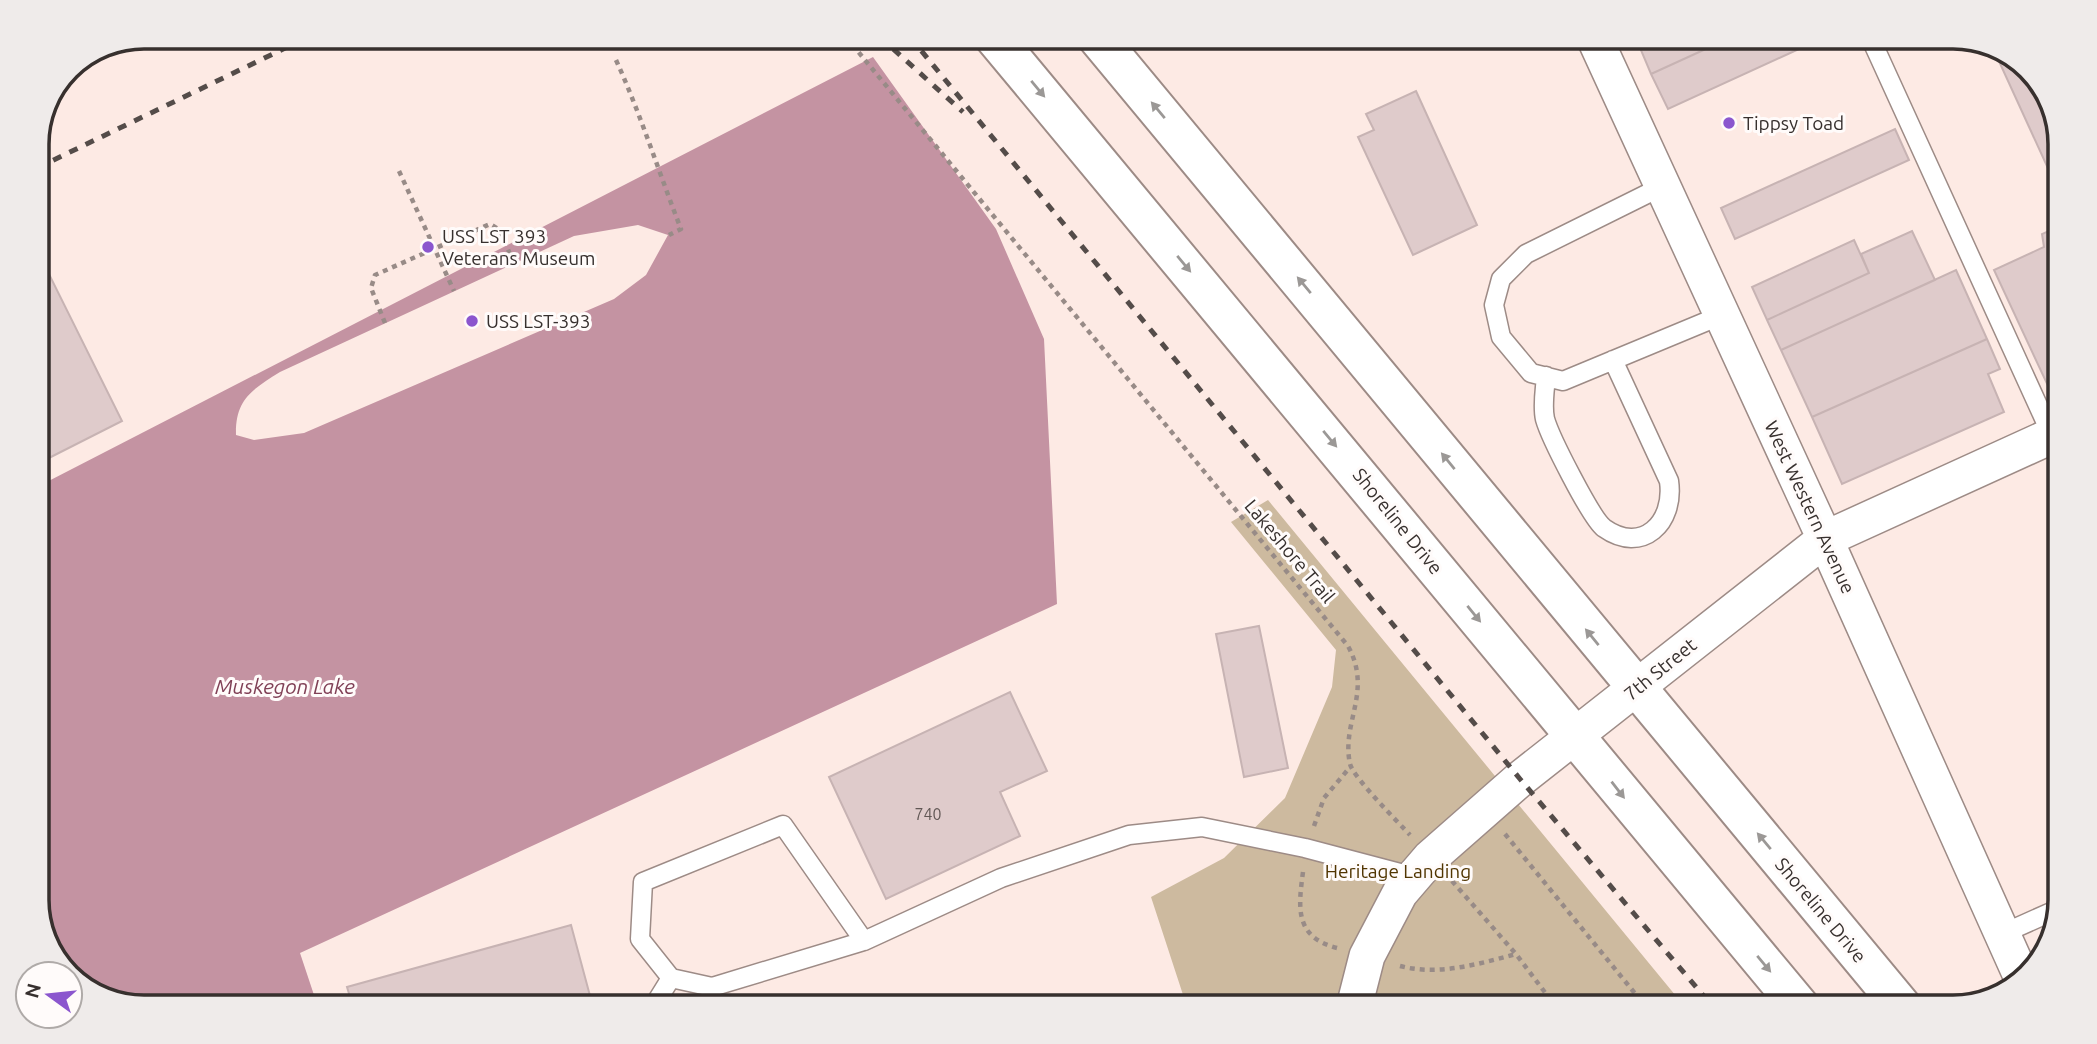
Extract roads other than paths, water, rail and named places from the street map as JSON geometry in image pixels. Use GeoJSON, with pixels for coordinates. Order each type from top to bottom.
{"type":"FeatureCollection","features":[{"type":"Feature","properties":{"kind":"highway","name":"Shoreline Drive"},"geometry":{"type":"LineString","coordinates":[[1005,49],[1790,995]]}},
{"type":"Feature","properties":{"kind":"highway","name":"Shoreline Drive"},"geometry":{"type":"LineString","coordinates":[[1107,49],[1348,337],[1635,690],[1892,995]]}},
{"type":"Feature","properties":{"kind":"street","name":"West Western Avenue"},"geometry":{"type":"LineString","coordinates":[[1600,49],[1825,538],[2018,969]]}},
{"type":"Feature","properties":{"kind":"street","name":"7th Street"},"geometry":{"type":"LineString","coordinates":[[1357,995],[1367,956],[1400,893],[1439,871],[1520,779],[1825,538],[2048,438]]}},
{"type":"Feature","properties":{"kind":"lane"},"geometry":{"type":"LineString","coordinates":[[1876,49],[2048,417]]}},
{"type":"Feature","properties":{"kind":"lane"},"geometry":{"type":"LineString","coordinates":[[1663,186],[1526,254],[1501,279],[1494,305],[1500,337],[1531,373],[1563,381],[1722,315]]}},
{"type":"Feature","properties":{"kind":"lane"},"geometry":{"type":"LineString","coordinates":[[1546,376],[1545,419],[1592,515],[1605,528],[1619,534],[1639,536],[1654,530],[1666,517],[1672,500],[1669,481],[1613,360]]}},
{"type":"Feature","properties":{"kind":"lane"},"geometry":{"type":"LineString","coordinates":[[864,941],[783,825],[643,882],[640,939],[671,978],[712,987],[864,941],[1001,878],[1129,835],[1202,827],[1439,871]]}},
{"type":"Feature","properties":{"kind":"lane"},"geometry":{"type":"LineString","coordinates":[[2002,934],[2047,914]]}},
{"type":"Feature","properties":{"kind":"lane"},"geometry":{"type":"LineString","coordinates":[[660,995],[671,978]]}},
{"type":"Feature","properties":{"kind":"water","name":"Muskegon Lake"},"geometry":{"type":"Polygon","coordinates":[[[873,57],[996,229],[1044,339],[1057,604],[300,953],[314,995],[144,995],[119,992],[84,974],[84,960],[70,960],[54,931],[49,907],[49,481],[873,57]],[[638,225],[574,236],[280,372],[254,390],[242,404],[236,423],[236,435],[254,440],[304,433],[614,299],[646,275],[668,235],[638,225]]]}},
{"type":"Feature","properties":{"kind":"railway"},"geometry":{"type":"LineString","coordinates":[[49,162],[283,49]]}},
{"type":"Feature","properties":{"kind":"railway"},"geometry":{"type":"LineString","coordinates":[[893,49],[963,112]]}},
{"type":"Feature","properties":{"kind":"railway"},"geometry":{"type":"LineString","coordinates":[[920,49],[1520,779],[1703,995]]}},
{"type":"Feature","properties":{"kind":"place","name":"Tippsy Toad"},"geometry":{"type":"Point","coordinates":[1729,123]}},
{"type":"Feature","properties":{"kind":"place","name":"USS LST 393 Veterans Museum"},"geometry":{"type":"Point","coordinates":[428,247]}},
{"type":"Feature","properties":{"kind":"place","name":"USS LST-393"},"geometry":{"type":"Point","coordinates":[472,321]}},
{"type":"Feature","properties":{"kind":"park label","name":"Heritage Landing"},"geometry":{"type":"Point","coordinates":[1398,871]}}]}
